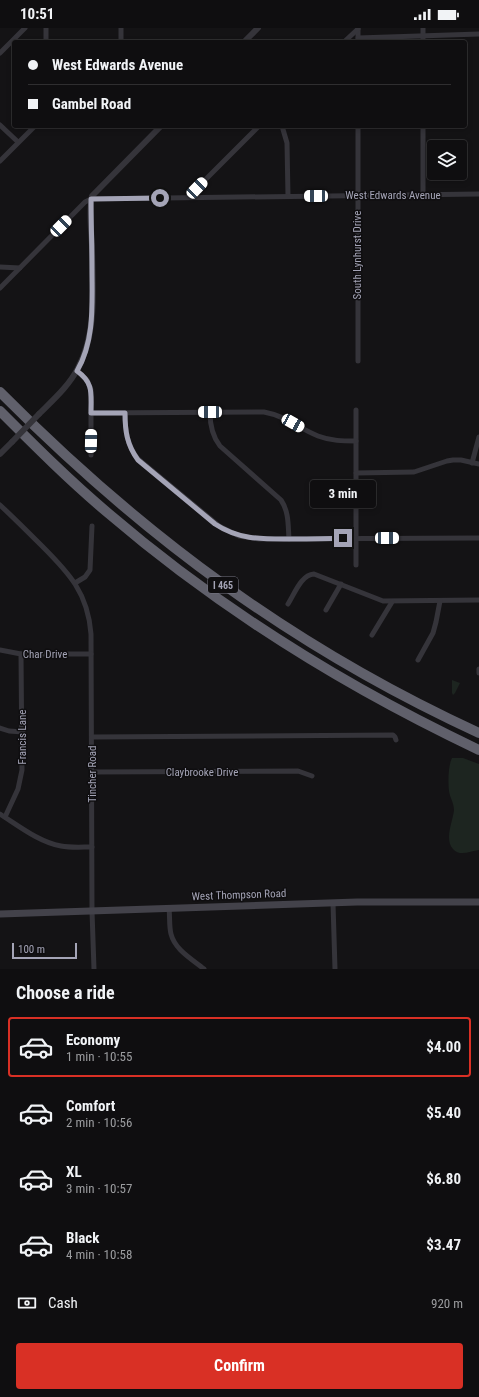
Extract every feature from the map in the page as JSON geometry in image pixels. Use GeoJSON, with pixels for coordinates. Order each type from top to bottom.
{"type":"FeatureCollection","features":[{"type":"Feature","properties":{"kind":"highway","name":"I 465"},"geometry":{"type":"LineString","coordinates":[[0,392],[69,459],[118,502],[178,552],[240,597],[304,639],[370,678],[479,733]]}},
{"type":"Feature","properties":{"kind":"highway","name":"I 465"},"geometry":{"type":"LineString","coordinates":[[0,411],[108,513],[169,563],[232,609],[296,651],[362,690],[431,727],[479,750]]}},
{"type":"Feature","properties":{"kind":"main road","name":"West Thompson Road"},"geometry":{"type":"LineString","coordinates":[[0,914],[333,903],[479,902]]}},
{"type":"Feature","properties":{"kind":"street"},"geometry":{"type":"LineString","coordinates":[[13,40],[25,28]]}},
{"type":"Feature","properties":{"kind":"street"},"geometry":{"type":"LineString","coordinates":[[46,28],[46,40]]}},
{"type":"Feature","properties":{"kind":"street"},"geometry":{"type":"LineString","coordinates":[[121,28],[121,40]]}},
{"type":"Feature","properties":{"kind":"street"},"geometry":{"type":"LineString","coordinates":[[246,40],[258,28]]}},
{"type":"Feature","properties":{"kind":"street"},"geometry":{"type":"LineString","coordinates":[[358,28],[358,40],[479,34]]}},
{"type":"Feature","properties":{"kind":"street"},"geometry":{"type":"LineString","coordinates":[[346,40],[358,28]]}},
{"type":"Feature","properties":{"kind":"street"},"geometry":{"type":"LineString","coordinates":[[423,28],[423,40]]}},
{"type":"Feature","properties":{"kind":"street"},"geometry":{"type":"LineString","coordinates":[[0,53],[12,41]]}},
{"type":"Feature","properties":{"kind":"street"},"geometry":{"type":"LineString","coordinates":[[0,125],[18,142]]}},
{"type":"Feature","properties":{"kind":"street"},"geometry":{"type":"LineString","coordinates":[[0,161],[33,128]]}},
{"type":"Feature","properties":{"kind":"street"},"geometry":{"type":"LineString","coordinates":[[0,454],[63,389],[77,371],[86,351],[91,323],[91,199],[95,191],[159,128]]}},
{"type":"Feature","properties":{"kind":"street"},"geometry":{"type":"LineString","coordinates":[[188,198],[257,128]]}},
{"type":"Feature","properties":{"kind":"street"},"geometry":{"type":"LineString","coordinates":[[283,128],[287,143],[288,196]]}},
{"type":"Feature","properties":{"kind":"street","name":"South Lynhurst Drive"},"geometry":{"type":"LineString","coordinates":[[358,128],[358,360]]}},
{"type":"Feature","properties":{"kind":"street"},"geometry":{"type":"LineString","coordinates":[[423,128],[423,195]]}},
{"type":"Feature","properties":{"kind":"street","name":"West Edwards Avenue"},"geometry":{"type":"LineString","coordinates":[[91,199],[479,194]]}},
{"type":"Feature","properties":{"kind":"street"},"geometry":{"type":"LineString","coordinates":[[0,288],[85,202],[91,199]]}},
{"type":"Feature","properties":{"kind":"street"},"geometry":{"type":"LineString","coordinates":[[0,267],[20,268]]}},
{"type":"Feature","properties":{"kind":"street"},"geometry":{"type":"LineString","coordinates":[[77,371],[84,376],[90,386],[91,455]]}},
{"type":"Feature","properties":{"kind":"street"},"geometry":{"type":"LineString","coordinates":[[356,410],[356,564]]}},
{"type":"Feature","properties":{"kind":"street"},"geometry":{"type":"LineString","coordinates":[[210,412],[214,438],[220,446],[282,500],[287,513],[289,539]]}},
{"type":"Feature","properties":{"kind":"street"},"geometry":{"type":"LineString","coordinates":[[91,413],[260,412],[283,417],[314,434],[325,438],[337,441],[356,442]]}},
{"type":"Feature","properties":{"kind":"street"},"geometry":{"type":"LineString","coordinates":[[125,413],[128,441],[131,450],[138,460],[208,518],[219,526],[239,536],[259,540],[479,538]]}},
{"type":"Feature","properties":{"kind":"street"},"geometry":{"type":"LineString","coordinates":[[472,463],[479,437]]}},
{"type":"Feature","properties":{"kind":"street"},"geometry":{"type":"LineString","coordinates":[[356,473],[412,472],[447,461],[461,460],[479,464]]}},
{"type":"Feature","properties":{"kind":"street","name":"Tincher Road"},"geometry":{"type":"LineString","coordinates":[[0,505],[62,565],[75,583],[88,612],[91,654],[92,911],[94,969]]}},
{"type":"Feature","properties":{"kind":"street"},"geometry":{"type":"LineString","coordinates":[[75,583],[86,576],[90,568],[92,526]]}},
{"type":"Feature","properties":{"kind":"street"},"geometry":{"type":"LineString","coordinates":[[288,604],[304,578],[309,574],[317,574],[383,601],[479,600]]}},
{"type":"Feature","properties":{"kind":"street"},"geometry":{"type":"LineString","coordinates":[[326,610],[341,584]]}},
{"type":"Feature","properties":{"kind":"street"},"geometry":{"type":"LineString","coordinates":[[418,660],[433,633],[440,601]]}},
{"type":"Feature","properties":{"kind":"street"},"geometry":{"type":"LineString","coordinates":[[372,635],[392,602]]}},
{"type":"Feature","properties":{"kind":"street","name":"Char Drive"},"geometry":{"type":"LineString","coordinates":[[0,650],[22,654],[91,654]]}},
{"type":"Feature","properties":{"kind":"street","name":"Francis Lane"},"geometry":{"type":"LineString","coordinates":[[5,817],[18,789],[22,770],[22,654]]}},
{"type":"Feature","properties":{"kind":"street"},"geometry":{"type":"LineString","coordinates":[[0,728],[9,731],[23,732]]}},
{"type":"Feature","properties":{"kind":"street"},"geometry":{"type":"LineString","coordinates":[[92,737],[392,735],[396,740]]}},
{"type":"Feature","properties":{"kind":"street","name":"Claybrooke Drive"},"geometry":{"type":"LineString","coordinates":[[92,772],[298,771],[312,776]]}},
{"type":"Feature","properties":{"kind":"street"},"geometry":{"type":"LineString","coordinates":[[0,814],[51,844],[67,847],[92,847]]}},
{"type":"Feature","properties":{"kind":"street"},"geometry":{"type":"LineString","coordinates":[[333,903],[335,969]]}},
{"type":"Feature","properties":{"kind":"street"},"geometry":{"type":"LineString","coordinates":[[169,908],[170,933],[174,942],[180,950],[204,969]]}},
{"type":"Feature","properties":{"kind":"shaded area"},"geometry":{"type":"Polygon","coordinates":[[[452,680],[460,683],[453,695],[452,693],[452,680]]]}},
{"type":"Feature","properties":{"kind":"shaded area"},"geometry":{"type":"Polygon","coordinates":[[[452,758],[463,758],[479,764],[479,850],[465,853],[459,853],[453,849],[449,840],[454,810],[449,791],[448,779],[452,758]]]}},
{"type":"Feature","properties":{"kind":"route"},"geometry":{"type":"LineString","coordinates":[[160,198],[91,199],[91,323],[86,351],[77,371],[84,376],[90,386],[91,413],[125,413],[128,441],[131,450],[138,460],[215,524],[229,532],[239,536],[259,540],[343,538]]}}]}
